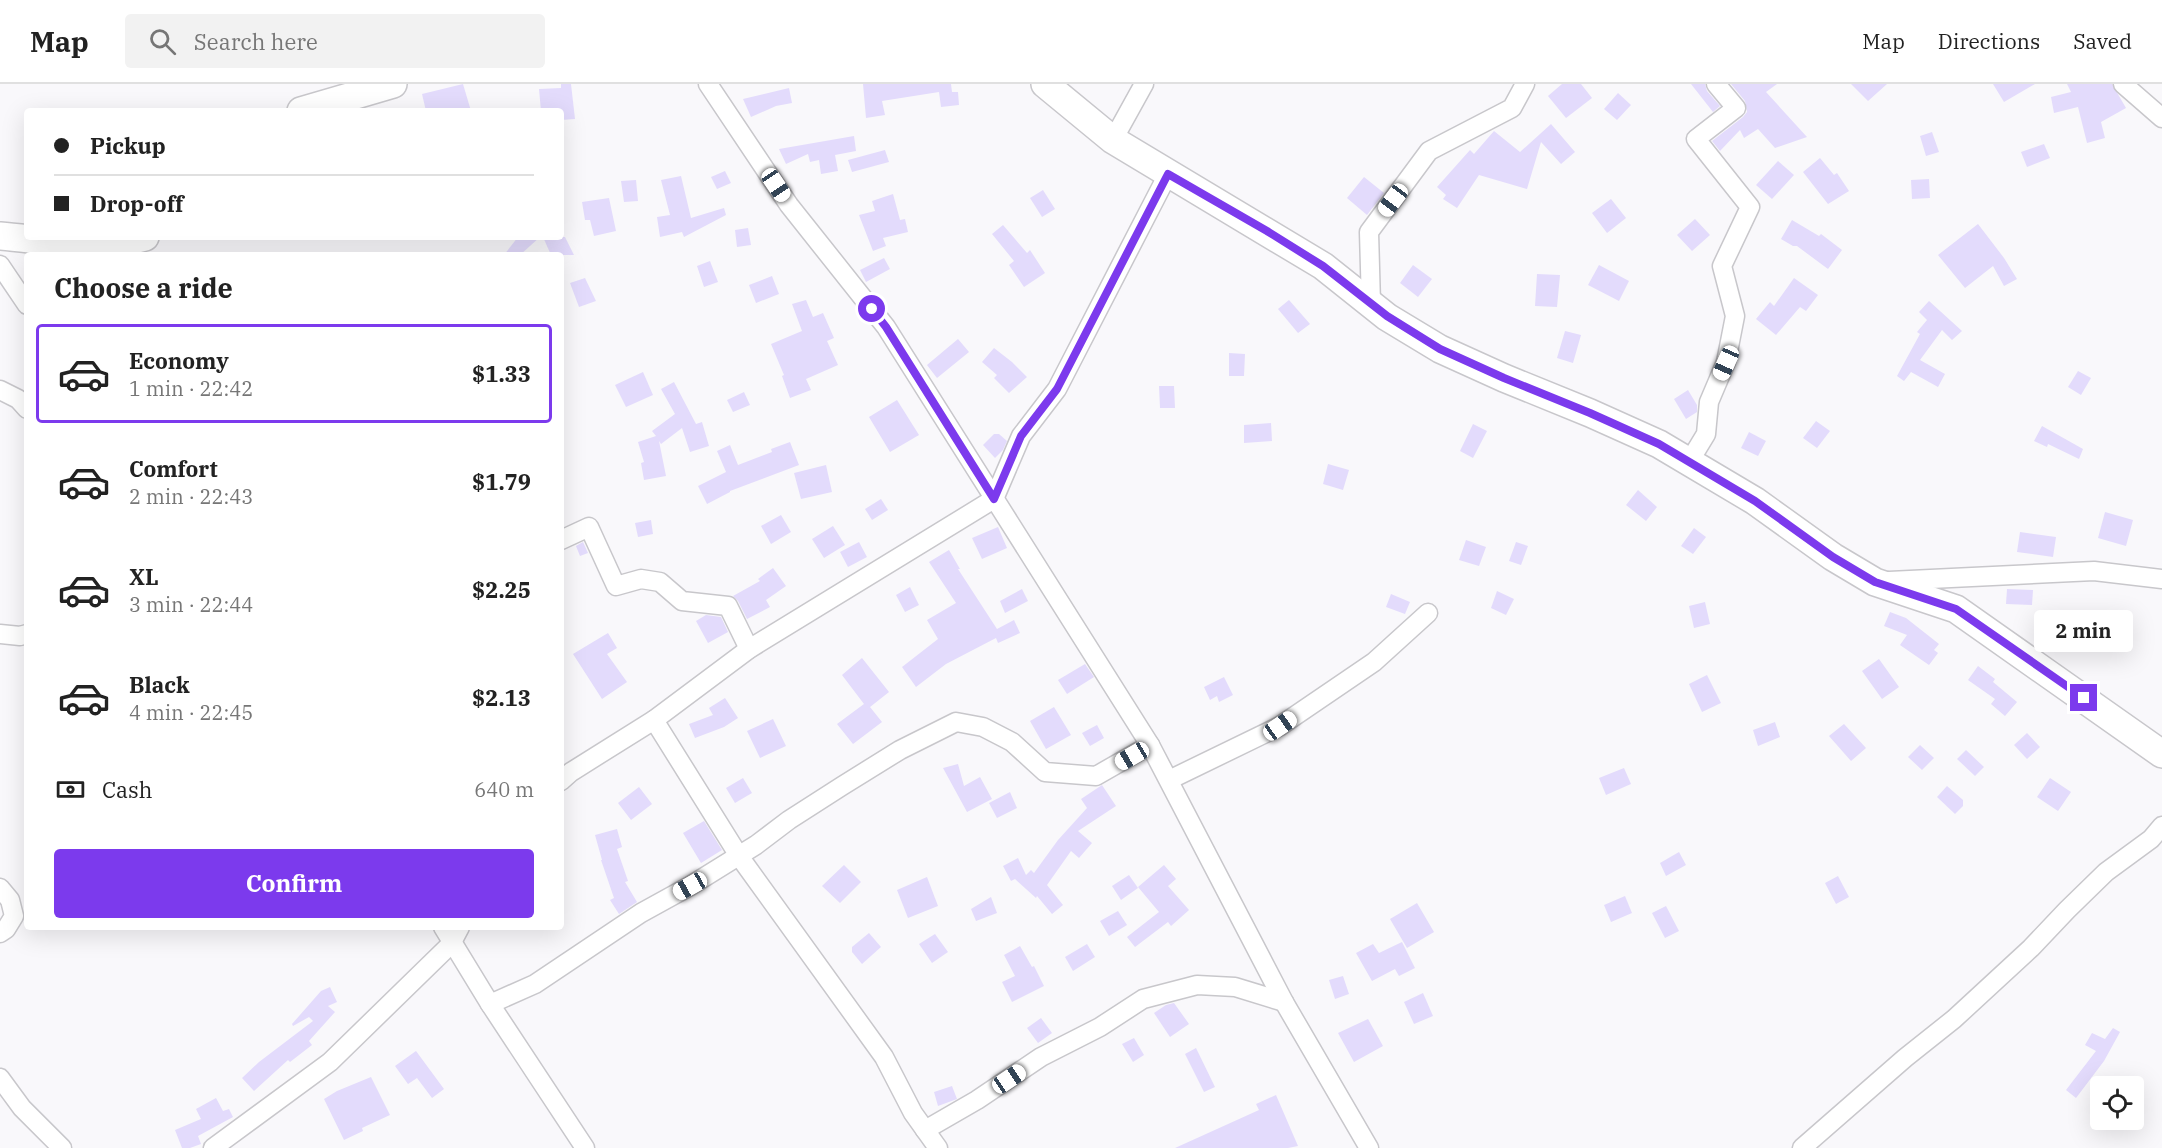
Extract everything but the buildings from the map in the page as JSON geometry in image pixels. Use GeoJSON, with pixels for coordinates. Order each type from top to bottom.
{"type":"FeatureCollection","features":[{"type":"Feature","properties":{"kind":"street"},"geometry":{"type":"LineString","coordinates":[[311,108],[393,84]]}},
{"type":"Feature","properties":{"kind":"street"},"geometry":{"type":"LineString","coordinates":[[708,84],[789,205],[886,327],[1150,745],[1284,1002],[1369,1148]]}},
{"type":"Feature","properties":{"kind":"street"},"geometry":{"type":"LineString","coordinates":[[1045,84],[1113,140],[1323,266],[1387,316],[1440,349],[1659,444],[1755,501],[1833,557],[1875,582],[1956,609],[2162,754]]}},
{"type":"Feature","properties":{"kind":"street"},"geometry":{"type":"LineString","coordinates":[[1113,140],[1144,84]]}},
{"type":"Feature","properties":{"kind":"street"},"geometry":{"type":"LineString","coordinates":[[1371,304],[1369,232],[1430,151],[1512,108],[1525,84]]}},
{"type":"Feature","properties":{"kind":"street"},"geometry":{"type":"LineString","coordinates":[[1689,462],[1706,434],[1709,402],[1726,363],[1735,316],[1722,266],[1750,207],[1696,139],[1736,108],[1716,84]]}},
{"type":"Feature","properties":{"kind":"street"},"geometry":{"type":"LineString","coordinates":[[2123,84],[2162,118]]}},
{"type":"Feature","properties":{"kind":"street"},"geometry":{"type":"LineString","coordinates":[[564,778],[654,720],[749,649],[994,499],[1021,436],[1057,389],[1168,174]]}},
{"type":"Feature","properties":{"kind":"street"},"geometry":{"type":"LineString","coordinates":[[0,236],[24,238]]}},
{"type":"Feature","properties":{"kind":"street"},"geometry":{"type":"LineString","coordinates":[[47,240],[127,243],[136,240]]}},
{"type":"Feature","properties":{"kind":"street"},"geometry":{"type":"LineString","coordinates":[[0,265],[24,301]]}},
{"type":"Feature","properties":{"kind":"street"},"geometry":{"type":"LineString","coordinates":[[0,390],[18,399],[24,406]]}},
{"type":"Feature","properties":{"kind":"street"},"geometry":{"type":"LineString","coordinates":[[564,538],[589,526],[616,586],[641,579],[660,582],[682,601],[728,606],[749,649]]}},
{"type":"Feature","properties":{"kind":"street"},"geometry":{"type":"LineString","coordinates":[[1875,582],[2094,571],[2162,579]]}},
{"type":"Feature","properties":{"kind":"street"},"geometry":{"type":"LineString","coordinates":[[1169,780],[1280,726],[1374,662],[1428,613]]}},
{"type":"Feature","properties":{"kind":"street"},"geometry":{"type":"LineString","coordinates":[[0,634],[24,634]]}},
{"type":"Feature","properties":{"kind":"street"},"geometry":{"type":"LineString","coordinates":[[654,720],[739,856],[884,1057],[913,1113],[938,1148]]}},
{"type":"Feature","properties":{"kind":"street"},"geometry":{"type":"LineString","coordinates":[[490,1004],[535,984],[641,913],[739,856],[789,820],[890,756],[956,722],[983,727],[1011,742],[1045,772],[1095,776],[1150,745]]}},
{"type":"Feature","properties":{"kind":"street"},"geometry":{"type":"LineString","coordinates":[[1802,1148],[1905,1058],[1954,1019],[2031,948],[2106,872],[2151,839],[2162,826]]}},
{"type":"Feature","properties":{"kind":"street"},"geometry":{"type":"LineString","coordinates":[[0,888],[10,900],[14,916],[6,929],[0,933]]}},
{"type":"Feature","properties":{"kind":"street"},"geometry":{"type":"LineString","coordinates":[[444,930],[451,944],[585,1148]]}},
{"type":"Feature","properties":{"kind":"street"},"geometry":{"type":"LineString","coordinates":[[213,1148],[330,1062],[451,944],[458,930]]}},
{"type":"Feature","properties":{"kind":"street"},"geometry":{"type":"LineString","coordinates":[[925,1130],[977,1100],[1041,1057],[1100,1027],[1143,999],[1197,985],[1235,987],[1284,1002]]}},
{"type":"Feature","properties":{"kind":"street"},"geometry":{"type":"LineString","coordinates":[[0,1078],[7,1094],[62,1148]]}},
{"type":"Feature","properties":{"kind":"route"},"geometry":{"type":"LineString","coordinates":[[872,309],[886,327],[994,499],[1021,436],[1057,389],[1168,174],[1323,266],[1387,316],[1440,349],[1659,444],[1755,501],[1833,557],[1875,582],[1956,609],[2084,698]]}}]}
